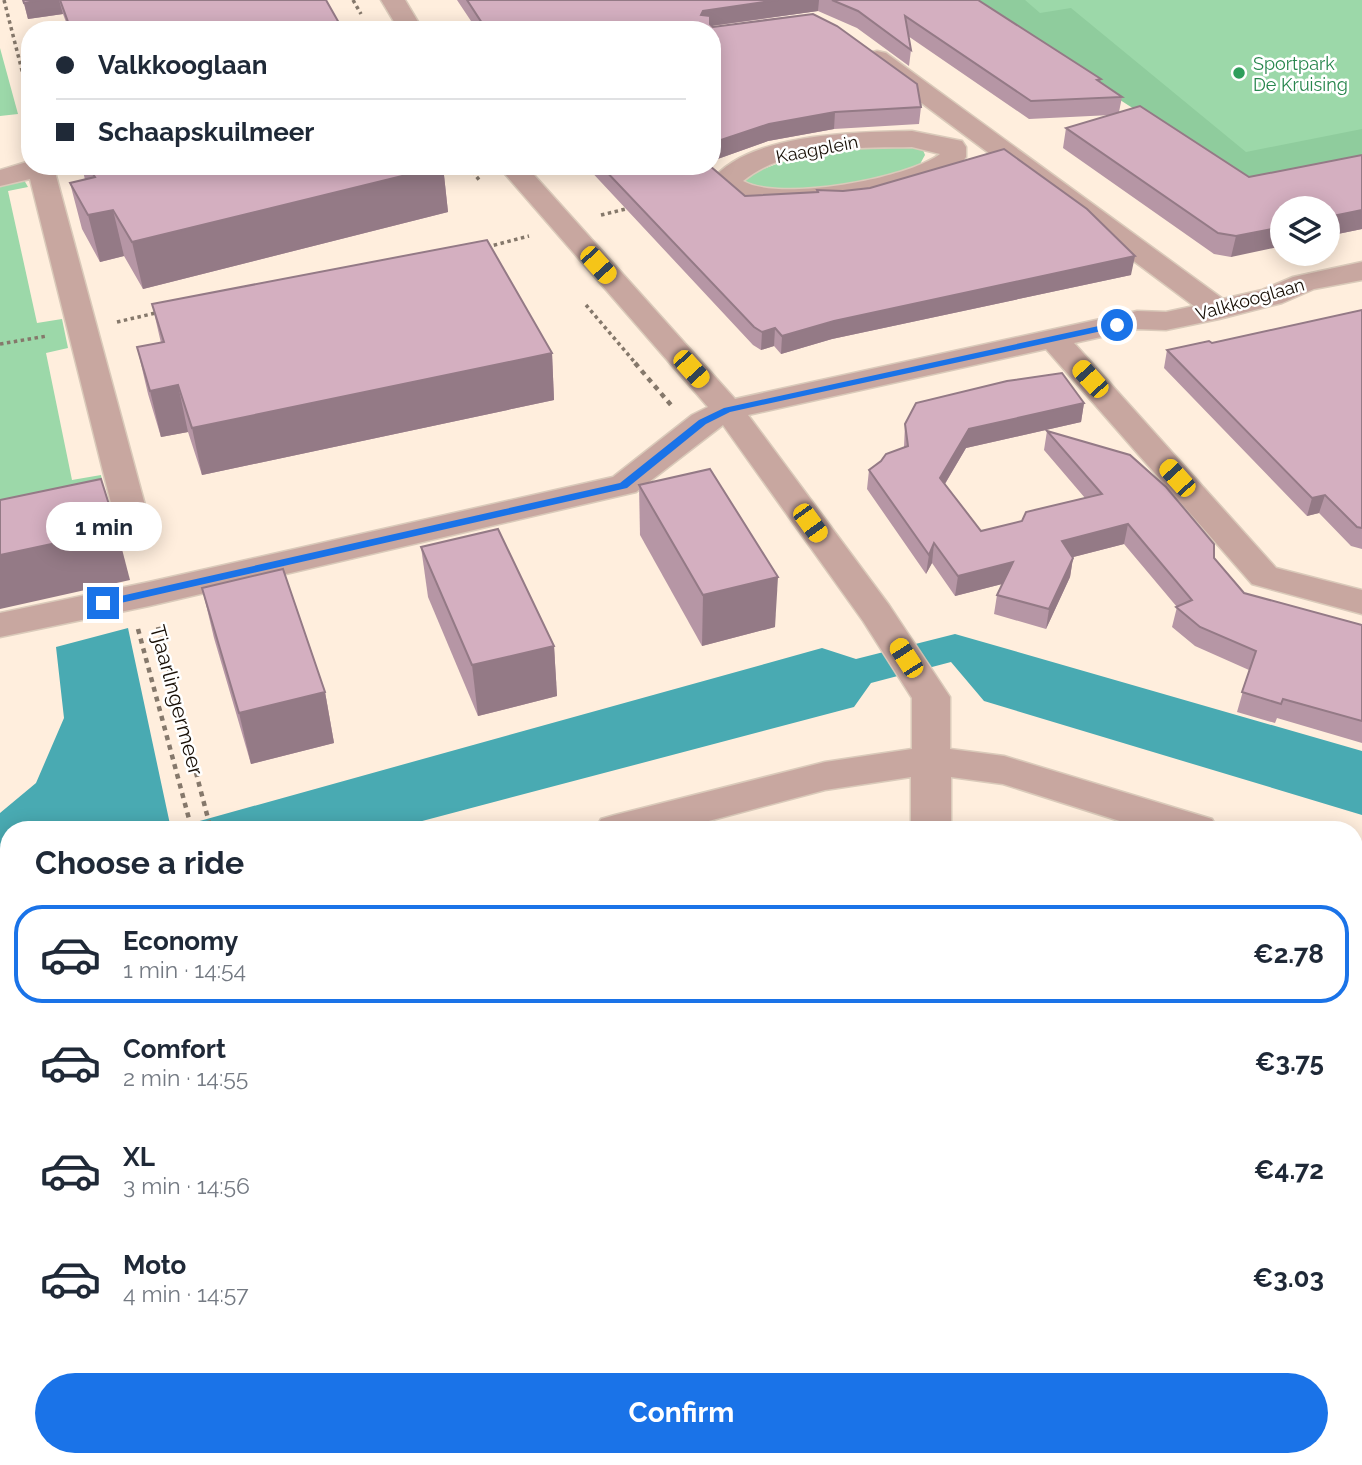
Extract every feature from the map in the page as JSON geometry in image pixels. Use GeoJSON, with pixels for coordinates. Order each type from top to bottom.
{"type":"FeatureCollection","features":[{"type":"Feature","properties":{"kind":"street"},"geometry":{"type":"LineString","coordinates":[[393,0],[406,21]]}},
{"type":"Feature","properties":{"kind":"street"},"geometry":{"type":"LineString","coordinates":[[857,43],[1219,310]]}},
{"type":"Feature","properties":{"kind":"street","name":"Kaagplein"},"geometry":{"type":"LineString","coordinates":[[953,147],[953,157],[935,170],[891,184],[854,191],[775,197],[731,189],[725,182],[740,170],[800,148],[855,140],[912,139],[953,147],[988,142]]}},
{"type":"Feature","properties":{"kind":"street"},"geometry":{"type":"LineString","coordinates":[[0,178],[21,172]]}},
{"type":"Feature","properties":{"kind":"street"},"geometry":{"type":"LineString","coordinates":[[44,175],[81,329],[112,492],[135,531]]}},
{"type":"Feature","properties":{"kind":"street"},"geometry":{"type":"LineString","coordinates":[[519,175],[727,410],[893,638],[931,697],[931,821]]}},
{"type":"Feature","properties":{"kind":"street","name":"Valkkooglaan"},"geometry":{"type":"LineString","coordinates":[[0,625],[139,596],[624,485],[703,422],[727,410],[1137,320],[1166,321],[1219,310],[1272,297],[1283,289],[1362,271]]}},
{"type":"Feature","properties":{"kind":"street"},"geometry":{"type":"LineString","coordinates":[[1055,340],[1264,576],[1362,602]]}},
{"type":"Feature","properties":{"kind":"street"},"geometry":{"type":"LineString","coordinates":[[650,821],[825,776],[930,760],[1004,770],[1169,821]]}},
{"type":"Feature","properties":{"kind":"path"},"geometry":{"type":"LineString","coordinates":[[5,0],[21,65]]}},
{"type":"Feature","properties":{"kind":"path"},"geometry":{"type":"LineString","coordinates":[[480,249],[528,238],[533,233],[562,224],[632,207]]}},
{"type":"Feature","properties":{"kind":"path"},"geometry":{"type":"LineString","coordinates":[[0,344],[172,310]]}},
{"type":"Feature","properties":{"kind":"path","name":"Tjaarlingermeer"},"geometry":{"type":"LineString","coordinates":[[139,596],[209,821]]}},
{"type":"Feature","properties":{"kind":"path","name":"Tjaarlingermeer"},"geometry":{"type":"LineString","coordinates":[[139,596],[189,821]]}},
{"type":"Feature","properties":{"kind":"green space"},"geometry":{"type":"Polygon","coordinates":[[[964,0],[1025,0],[1040,13],[1071,8],[1246,152],[1362,129],[1362,158],[1248,182],[964,0]]]}},
{"type":"Feature","properties":{"kind":"green space","name":"Sportpark De Kruising"},"geometry":{"type":"Polygon","coordinates":[[[1006,0],[1362,0],[1362,147],[1256,168],[1006,0]]]}},
{"type":"Feature","properties":{"kind":"green space"},"geometry":{"type":"Polygon","coordinates":[[[0,48],[18,114],[0,116],[0,48]]]}},
{"type":"Feature","properties":{"kind":"green space"},"geometry":{"type":"Polygon","coordinates":[[[906,145],[923,150],[925,155],[920,164],[855,185],[808,191],[785,190],[762,187],[741,180],[760,170],[801,157],[842,150],[906,145]]]}},
{"type":"Feature","properties":{"kind":"green space"},"geometry":{"type":"Polygon","coordinates":[[[24,180],[28,187],[8,191],[37,323],[62,319],[68,348],[46,353],[72,480],[101,475],[103,487],[0,509],[0,185],[24,180]]]}},
{"type":"Feature","properties":{"kind":"water"},"geometry":{"type":"Polygon","coordinates":[[[128,628],[169,821],[0,821],[0,813],[36,783],[64,718],[56,647],[128,628]]]}},
{"type":"Feature","properties":{"kind":"water"},"geometry":{"type":"Polygon","coordinates":[[[955,634],[1362,751],[1362,815],[984,701],[951,662],[871,683],[854,707],[422,821],[200,821],[822,648],[856,659],[955,634]]]}},
{"type":"Feature","properties":{"kind":"building"},"geometry":{"type":"Polygon","coordinates":[[[60,0],[326,0],[338,21],[68,21],[60,0]]]}},
{"type":"Feature","properties":{"kind":"building"},"geometry":{"type":"Polygon","coordinates":[[[467,0],[778,0],[703,11],[701,15],[710,16],[710,21],[481,21],[467,0]]]}},
{"type":"Feature","properties":{"kind":"building"},"geometry":{"type":"Polygon","coordinates":[[[832,0],[978,0],[1101,79],[1097,80],[1122,97],[1031,101],[905,16],[911,50],[858,11],[832,0]]]}},
{"type":"Feature","properties":{"kind":"building"},"geometry":{"type":"Polygon","coordinates":[[[813,14],[837,26],[917,84],[921,107],[835,112],[769,124],[721,140],[721,26],[813,14]]]}},
{"type":"Feature","properties":{"kind":"building"},"geometry":{"type":"Polygon","coordinates":[[[1140,106],[1249,177],[1362,155],[1362,210],[1340,215],[1340,196],[1270,196],[1270,229],[1236,236],[1218,233],[1066,128],[1140,106]]]}},
{"type":"Feature","properties":{"kind":"building"},"geometry":{"type":"Polygon","coordinates":[[[1004,149],[1087,209],[1135,256],[834,321],[782,336],[775,328],[762,332],[754,327],[610,175],[720,175],[745,196],[870,188],[1004,149]]]}},
{"type":"Feature","properties":{"kind":"building"},"geometry":{"type":"Polygon","coordinates":[[[94,175],[406,175],[132,242],[113,210],[88,215],[70,183],[95,177],[94,175]]]}},
{"type":"Feature","properties":{"kind":"building"},"geometry":{"type":"Polygon","coordinates":[[[487,240],[552,353],[192,428],[178,385],[150,391],[137,347],[164,342],[152,304],[487,240]]]}},
{"type":"Feature","properties":{"kind":"building"},"geometry":{"type":"Polygon","coordinates":[[[1362,310],[1362,528],[1357,527],[1325,495],[1312,498],[1167,350],[1209,341],[1212,343],[1362,310]]]}},
{"type":"Feature","properties":{"kind":"building"},"geometry":{"type":"Polygon","coordinates":[[[1062,373],[1084,403],[969,429],[940,478],[981,531],[1022,521],[1026,512],[1102,494],[1047,431],[1130,455],[1166,487],[1214,544],[1214,558],[1244,593],[1362,625],[1362,721],[1283,699],[1281,704],[1242,692],[1256,651],[1200,627],[1176,607],[1192,600],[1128,524],[1062,541],[1073,558],[1049,609],[997,595],[1013,562],[958,576],[934,543],[929,555],[869,470],[886,454],[908,446],[905,424],[916,403],[1007,381],[1062,373]]]}},
{"type":"Feature","properties":{"kind":"building"},"geometry":{"type":"Polygon","coordinates":[[[710,469],[778,577],[703,595],[639,485],[710,469]]]}},
{"type":"Feature","properties":{"kind":"building"},"geometry":{"type":"Polygon","coordinates":[[[101,479],[117,530],[0,555],[0,500],[101,479]]]}},
{"type":"Feature","properties":{"kind":"building"},"geometry":{"type":"Polygon","coordinates":[[[498,529],[554,646],[472,665],[421,547],[498,529]]]}},
{"type":"Feature","properties":{"kind":"building"},"geometry":{"type":"Polygon","coordinates":[[[283,569],[325,692],[239,713],[202,588],[283,569]]]}},
{"type":"Feature","properties":{"kind":"place","name":"Sportpark De Kruising"},"geometry":{"type":"Point","coordinates":[1239,73]}},
{"type":"Feature","properties":{"kind":"route"},"geometry":{"type":"LineString","coordinates":[[103,603],[624,485],[703,422],[727,410],[1117,325]]}}]}
